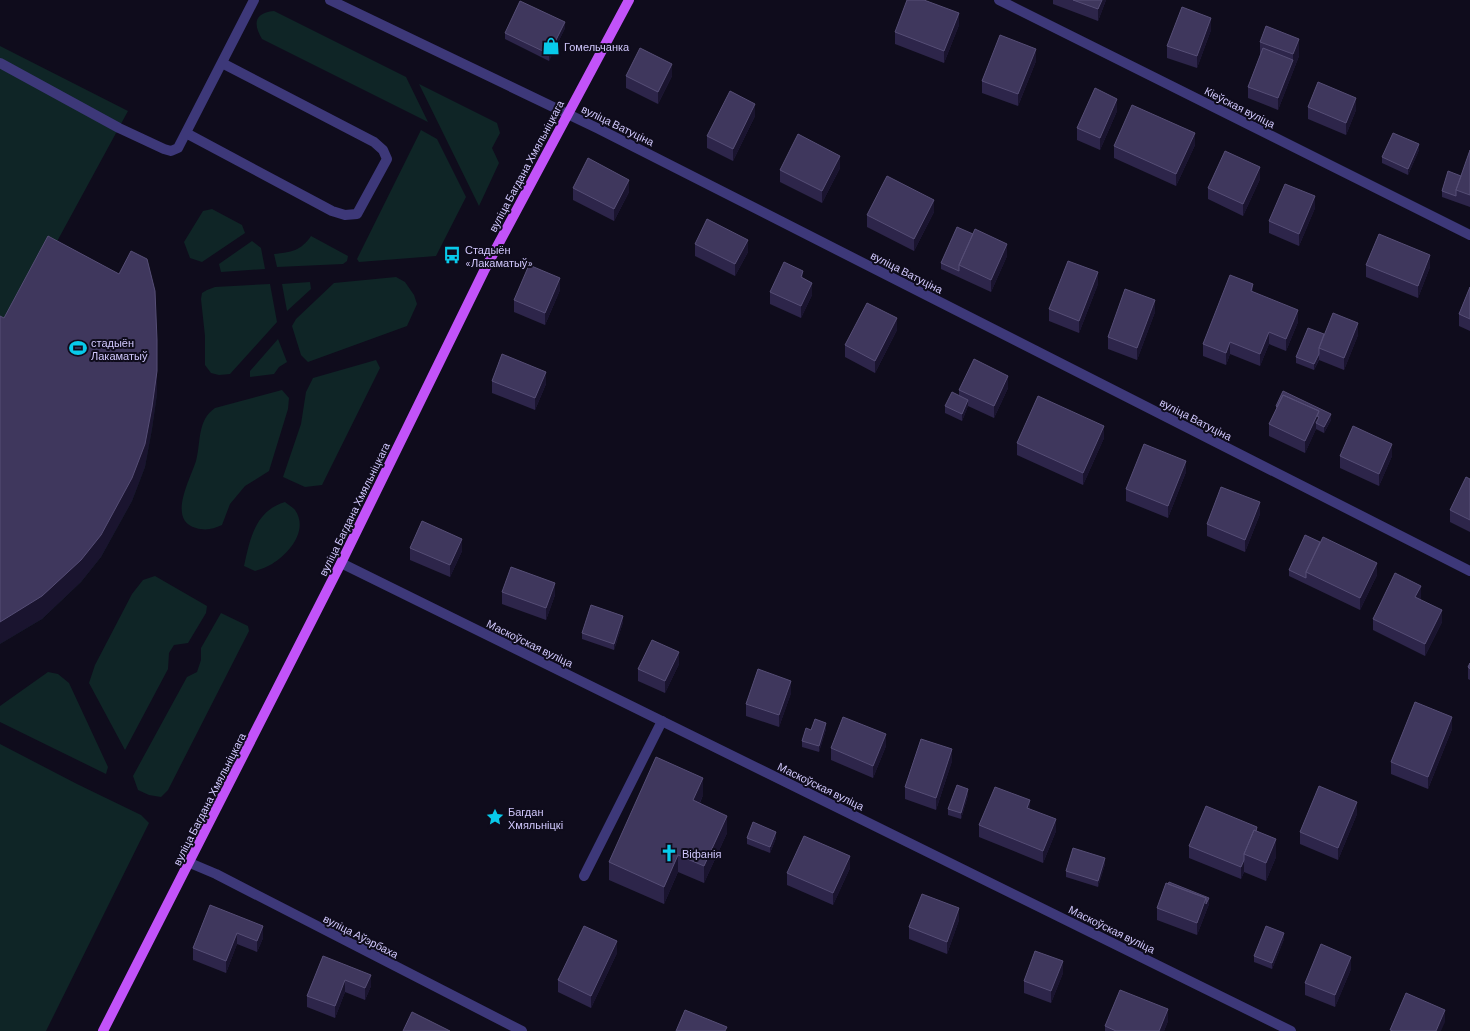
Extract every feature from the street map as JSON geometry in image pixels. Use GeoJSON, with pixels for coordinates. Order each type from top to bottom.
{"type":"FeatureCollection","features":[{"type":"Feature","properties":{"kind":"main road","name":"вуліца Багдана Хмяльніцкага"},"geometry":{"type":"LineString","coordinates":[[103,1031],[190,863],[341,563],[484,271],[629,0]]}},
{"type":"Feature","properties":{"kind":"street"},"geometry":{"type":"LineString","coordinates":[[0,63],[118,128],[164,150],[171,151],[178,148],[254,0]]}},
{"type":"Feature","properties":{"kind":"street","name":"вуліца Ватуціна"},"geometry":{"type":"LineString","coordinates":[[330,0],[599,129],[1470,571]]}},
{"type":"Feature","properties":{"kind":"street","name":"Кіеўская вуліца"},"geometry":{"type":"LineString","coordinates":[[999,0],[1470,235]]}},
{"type":"Feature","properties":{"kind":"street"},"geometry":{"type":"LineString","coordinates":[[186,133],[332,211],[345,215],[357,214],[387,159],[383,150],[374,142],[222,63]]}},
{"type":"Feature","properties":{"kind":"street","name":"Маскоўская вуліца"},"geometry":{"type":"LineString","coordinates":[[341,563],[1291,1031]]}},
{"type":"Feature","properties":{"kind":"street"},"geometry":{"type":"LineString","coordinates":[[584,876],[662,721]]}},
{"type":"Feature","properties":{"kind":"street","name":"вуліца Аўэрбаха"},"geometry":{"type":"LineString","coordinates":[[190,863],[223,878],[522,1031]]}},
{"type":"Feature","properties":{"kind":"green space"},"geometry":{"type":"Polygon","coordinates":[[[274,11],[406,77],[428,122],[262,39],[257,29],[257,20],[262,14],[274,11]]]}},
{"type":"Feature","properties":{"kind":"green space","name":"стадыён Лакаматыў"},"geometry":{"type":"Polygon","coordinates":[[[0,46],[128,111],[48,258],[157,394],[145,467],[132,501],[101,557],[81,582],[42,619],[0,644],[0,46]]]}},
{"type":"Feature","properties":{"kind":"green space"},"geometry":{"type":"Polygon","coordinates":[[[419,84],[497,123],[500,133],[492,148],[499,163],[479,206],[419,84]]]}},
{"type":"Feature","properties":{"kind":"green space"},"geometry":{"type":"Polygon","coordinates":[[[421,130],[437,139],[466,197],[436,256],[359,262],[357,259],[421,130]]]}},
{"type":"Feature","properties":{"kind":"green space"},"geometry":{"type":"Polygon","coordinates":[[[212,209],[242,225],[245,233],[202,262],[190,258],[184,242],[203,211],[212,209]]]}},
{"type":"Feature","properties":{"kind":"green space"},"geometry":{"type":"Polygon","coordinates":[[[311,236],[348,256],[347,261],[343,264],[277,267],[274,254],[295,250],[303,245],[311,236]]]}},
{"type":"Feature","properties":{"kind":"green space"},"geometry":{"type":"Polygon","coordinates":[[[252,241],[261,248],[265,269],[221,272],[219,264],[252,241]]]}},
{"type":"Feature","properties":{"kind":"green space"},"geometry":{"type":"Polygon","coordinates":[[[396,277],[405,282],[414,295],[417,304],[407,326],[308,362],[301,355],[292,326],[296,319],[334,283],[396,277]]]}},
{"type":"Feature","properties":{"kind":"green space"},"geometry":{"type":"Polygon","coordinates":[[[310,282],[311,289],[287,311],[282,284],[310,282]]]}},
{"type":"Feature","properties":{"kind":"green space"},"geometry":{"type":"Polygon","coordinates":[[[270,284],[277,322],[230,374],[219,375],[211,373],[205,365],[205,336],[201,299],[202,293],[215,287],[270,284]]]}},
{"type":"Feature","properties":{"kind":"green space"},"geometry":{"type":"Polygon","coordinates":[[[278,339],[287,362],[279,367],[274,374],[250,377],[250,371],[278,339]]]}},
{"type":"Feature","properties":{"kind":"green space"},"geometry":{"type":"Polygon","coordinates":[[[376,360],[380,368],[322,485],[305,487],[283,477],[301,424],[306,392],[313,378],[376,360]]]}},
{"type":"Feature","properties":{"kind":"green space"},"geometry":{"type":"Polygon","coordinates":[[[282,390],[289,398],[288,409],[269,471],[245,486],[230,504],[222,525],[203,529],[187,524],[183,517],[183,499],[198,454],[202,425],[209,413],[215,408],[282,390]]]}},
{"type":"Feature","properties":{"kind":"green space"},"geometry":{"type":"Polygon","coordinates":[[[285,502],[294,509],[299,518],[300,525],[295,541],[285,554],[268,566],[255,571],[244,566],[252,536],[260,519],[275,506],[285,502]]]}},
{"type":"Feature","properties":{"kind":"green space"},"geometry":{"type":"Polygon","coordinates":[[[155,576],[207,606],[206,613],[188,643],[174,645],[169,653],[168,669],[125,750],[89,683],[95,665],[132,594],[143,580],[155,576]]]}},
{"type":"Feature","properties":{"kind":"green space"},"geometry":{"type":"Polygon","coordinates":[[[221,613],[248,626],[249,631],[168,790],[161,797],[149,795],[138,790],[133,776],[187,677],[197,672],[201,660],[201,648],[221,613]]]}},
{"type":"Feature","properties":{"kind":"green space"},"geometry":{"type":"Polygon","coordinates":[[[48,672],[58,674],[69,683],[108,767],[106,774],[0,722],[0,706],[48,672]]]}},
{"type":"Feature","properties":{"kind":"green space"},"geometry":{"type":"Polygon","coordinates":[[[0,744],[141,815],[149,823],[46,1031],[0,1031],[0,744]]]}},
{"type":"Feature","properties":{"kind":"building"},"geometry":{"type":"Polygon","coordinates":[[[907,0],[924,0],[959,13],[944,51],[895,32],[907,0]]]}},
{"type":"Feature","properties":{"kind":"building"},"geometry":{"type":"Polygon","coordinates":[[[1073,0],[1102,0],[1098,9],[1073,0]]]}},
{"type":"Feature","properties":{"kind":"building"},"geometry":{"type":"Polygon","coordinates":[[[520,1],[565,22],[549,54],[505,33],[520,1]]]}},
{"type":"Feature","properties":{"kind":"building"},"geometry":{"type":"Polygon","coordinates":[[[1182,7],[1211,18],[1197,56],[1167,46],[1182,7]]]}},
{"type":"Feature","properties":{"kind":"building"},"geometry":{"type":"Polygon","coordinates":[[[1266,26],[1299,39],[1293,54],[1260,42],[1266,26]]]}},
{"type":"Feature","properties":{"kind":"building"},"geometry":{"type":"Polygon","coordinates":[[[1000,35],[1036,49],[1018,94],[982,81],[1000,35]]]}},
{"type":"Feature","properties":{"kind":"building"},"geometry":{"type":"Polygon","coordinates":[[[640,48],[672,64],[658,92],[626,76],[640,48]]]}},
{"type":"Feature","properties":{"kind":"building"},"geometry":{"type":"Polygon","coordinates":[[[1263,48],[1293,60],[1278,98],[1248,87],[1263,48]]]}},
{"type":"Feature","properties":{"kind":"building"},"geometry":{"type":"Polygon","coordinates":[[[1318,82],[1356,98],[1346,123],[1308,107],[1318,82]]]}},
{"type":"Feature","properties":{"kind":"building"},"geometry":{"type":"Polygon","coordinates":[[[1095,88],[1117,99],[1100,138],[1077,128],[1095,88]]]}},
{"type":"Feature","properties":{"kind":"building"},"geometry":{"type":"Polygon","coordinates":[[[730,91],[755,104],[733,149],[707,136],[730,91]]]}},
{"type":"Feature","properties":{"kind":"building"},"geometry":{"type":"Polygon","coordinates":[[[1132,105],[1195,133],[1176,174],[1114,146],[1132,105]]]}},
{"type":"Feature","properties":{"kind":"building"},"geometry":{"type":"Polygon","coordinates":[[[1393,133],[1419,144],[1408,169],[1382,157],[1393,133]]]}},
{"type":"Feature","properties":{"kind":"building"},"geometry":{"type":"Polygon","coordinates":[[[798,134],[840,156],[822,191],[780,170],[798,134]]]}},
{"type":"Feature","properties":{"kind":"building"},"geometry":{"type":"Polygon","coordinates":[[[1470,150],[1470,195],[1456,190],[1470,150]]]}},
{"type":"Feature","properties":{"kind":"building"},"geometry":{"type":"Polygon","coordinates":[[[1225,151],[1260,167],[1243,204],[1208,188],[1225,151]]]}},
{"type":"Feature","properties":{"kind":"building"},"geometry":{"type":"Polygon","coordinates":[[[588,158],[629,180],[614,209],[573,188],[588,158]]]}},
{"type":"Feature","properties":{"kind":"building"},"geometry":{"type":"Polygon","coordinates":[[[1448,171],[1461,176],[1456,190],[1456,196],[1442,191],[1448,171]]]}},
{"type":"Feature","properties":{"kind":"building"},"geometry":{"type":"Polygon","coordinates":[[[887,176],[934,200],[914,239],[867,215],[887,176]]]}},
{"type":"Feature","properties":{"kind":"building"},"geometry":{"type":"Polygon","coordinates":[[[1285,184],[1315,196],[1299,234],[1269,221],[1285,184]]]}},
{"type":"Feature","properties":{"kind":"building"},"geometry":{"type":"Polygon","coordinates":[[[707,219],[748,240],[735,264],[695,244],[707,219]]]}},
{"type":"Feature","properties":{"kind":"building"},"geometry":{"type":"Polygon","coordinates":[[[957,227],[973,234],[959,265],[959,271],[941,263],[957,227]]]}},
{"type":"Feature","properties":{"kind":"building"},"geometry":{"type":"Polygon","coordinates":[[[975,229],[1007,244],[991,280],[959,265],[975,229]]]}},
{"type":"Feature","properties":{"kind":"building"},"geometry":{"type":"Polygon","coordinates":[[[1379,234],[1430,255],[1418,286],[1366,265],[1379,234]]]}},
{"type":"Feature","properties":{"kind":"building","name":"стадыён Лакаматыў"},"geometry":{"type":"Polygon","coordinates":[[[48,236],[119,274],[131,251],[147,259],[155,291],[157,371],[145,444],[132,478],[101,535],[81,560],[42,596],[0,622],[0,316],[4,318],[48,236]]]}},
{"type":"Feature","properties":{"kind":"building"},"geometry":{"type":"Polygon","coordinates":[[[1068,261],[1098,272],[1079,321],[1049,309],[1068,261]]]}},
{"type":"Feature","properties":{"kind":"building"},"geometry":{"type":"Polygon","coordinates":[[[784,262],[803,271],[801,277],[812,283],[801,306],[770,292],[784,262]]]}},
{"type":"Feature","properties":{"kind":"building"},"geometry":{"type":"Polygon","coordinates":[[[529,265],[560,278],[545,313],[514,300],[529,265]]]}},
{"type":"Feature","properties":{"kind":"building"},"geometry":{"type":"Polygon","coordinates":[[[1230,275],[1253,284],[1251,291],[1298,310],[1286,339],[1269,332],[1260,354],[1230,342],[1226,353],[1203,344],[1230,275]]]}},
{"type":"Feature","properties":{"kind":"building"},"geometry":{"type":"Polygon","coordinates":[[[1470,287],[1470,319],[1459,314],[1470,287]]]}},
{"type":"Feature","properties":{"kind":"building"},"geometry":{"type":"Polygon","coordinates":[[[1125,289],[1155,300],[1137,348],[1108,337],[1125,289]]]}},
{"type":"Feature","properties":{"kind":"building"},"geometry":{"type":"Polygon","coordinates":[[[867,303],[897,318],[875,361],[845,345],[867,303]]]}},
{"type":"Feature","properties":{"kind":"building"},"geometry":{"type":"Polygon","coordinates":[[[1333,313],[1358,323],[1344,358],[1319,348],[1333,313]]]}},
{"type":"Feature","properties":{"kind":"building"},"geometry":{"type":"Polygon","coordinates":[[[1308,328],[1324,334],[1319,348],[1319,354],[1314,364],[1296,357],[1308,328]]]}},
{"type":"Feature","properties":{"kind":"building"},"geometry":{"type":"Polygon","coordinates":[[[502,354],[546,372],[535,398],[492,381],[502,354]]]}},
{"type":"Feature","properties":{"kind":"building"},"geometry":{"type":"Polygon","coordinates":[[[974,359],[1008,376],[994,406],[959,390],[974,359]]]}},
{"type":"Feature","properties":{"kind":"building"},"geometry":{"type":"Polygon","coordinates":[[[1283,391],[1331,414],[1324,427],[1316,423],[1319,417],[1317,416],[1319,411],[1283,395],[1277,407],[1276,406],[1283,391]]]}},
{"type":"Feature","properties":{"kind":"building"},"geometry":{"type":"Polygon","coordinates":[[[952,392],[968,400],[962,414],[945,406],[952,392]]]}},
{"type":"Feature","properties":{"kind":"building"},"geometry":{"type":"Polygon","coordinates":[[[1283,395],[1319,411],[1305,441],[1269,424],[1283,395]]]}},
{"type":"Feature","properties":{"kind":"building"},"geometry":{"type":"Polygon","coordinates":[[[1038,396],[1104,426],[1083,473],[1017,443],[1038,396]]]}},
{"type":"Feature","properties":{"kind":"building"},"geometry":{"type":"Polygon","coordinates":[[[1353,426],[1392,444],[1379,474],[1340,456],[1353,426]]]}},
{"type":"Feature","properties":{"kind":"building"},"geometry":{"type":"Polygon","coordinates":[[[1144,444],[1186,461],[1168,506],[1126,489],[1144,444]]]}},
{"type":"Feature","properties":{"kind":"building"},"geometry":{"type":"Polygon","coordinates":[[[1466,477],[1470,479],[1470,520],[1450,510],[1466,477]]]}},
{"type":"Feature","properties":{"kind":"building"},"geometry":{"type":"Polygon","coordinates":[[[1221,487],[1260,502],[1245,540],[1207,524],[1221,487]]]}},
{"type":"Feature","properties":{"kind":"building"},"geometry":{"type":"Polygon","coordinates":[[[422,521],[462,539],[450,565],[410,548],[422,521]]]}},
{"type":"Feature","properties":{"kind":"building"},"geometry":{"type":"Polygon","coordinates":[[[1305,535],[1320,542],[1306,572],[1306,578],[1289,570],[1305,535]]]}},
{"type":"Feature","properties":{"kind":"building"},"geometry":{"type":"Polygon","coordinates":[[[1323,537],[1377,563],[1360,598],[1306,572],[1323,537]]]}},
{"type":"Feature","properties":{"kind":"building"},"geometry":{"type":"Polygon","coordinates":[[[511,567],[555,583],[546,608],[502,592],[511,567]]]}},
{"type":"Feature","properties":{"kind":"building"},"geometry":{"type":"Polygon","coordinates":[[[1395,573],[1421,586],[1415,597],[1442,610],[1425,644],[1373,619],[1395,573]]]}},
{"type":"Feature","properties":{"kind":"building"},"geometry":{"type":"Polygon","coordinates":[[[591,605],[623,616],[614,644],[582,633],[591,605]]]}},
{"type":"Feature","properties":{"kind":"building"},"geometry":{"type":"Polygon","coordinates":[[[652,640],[679,652],[665,681],[638,669],[652,640]]]}},
{"type":"Feature","properties":{"kind":"building"},"geometry":{"type":"Polygon","coordinates":[[[758,669],[791,681],[779,715],[746,704],[758,669]]]}},
{"type":"Feature","properties":{"kind":"building"},"geometry":{"type":"Polygon","coordinates":[[[1415,702],[1452,717],[1428,777],[1391,762],[1415,702]]]}},
{"type":"Feature","properties":{"kind":"building"},"geometry":{"type":"Polygon","coordinates":[[[843,717],[886,734],[873,766],[831,748],[843,717]]]}},
{"type":"Feature","properties":{"kind":"building"},"geometry":{"type":"Polygon","coordinates":[[[815,719],[826,723],[819,746],[802,741],[806,728],[811,730],[815,719]]]}},
{"type":"Feature","properties":{"kind":"building"},"geometry":{"type":"Polygon","coordinates":[[[921,739],[952,749],[936,798],[905,787],[921,739]]]}},
{"type":"Feature","properties":{"kind":"building","name":"Віфанія"},"geometry":{"type":"Polygon","coordinates":[[[656,757],[703,778],[693,800],[727,816],[704,866],[678,855],[664,887],[609,862],[656,757]]]}},
{"type":"Feature","properties":{"kind":"building"},"geometry":{"type":"Polygon","coordinates":[[[957,785],[968,789],[961,813],[948,809],[957,785]]]}},
{"type":"Feature","properties":{"kind":"building"},"geometry":{"type":"Polygon","coordinates":[[[1319,786],[1357,802],[1338,848],[1300,832],[1319,786]]]}},
{"type":"Feature","properties":{"kind":"building"},"geometry":{"type":"Polygon","coordinates":[[[995,787],[1030,800],[1027,808],[1056,819],[1043,851],[979,825],[995,787]]]}},
{"type":"Feature","properties":{"kind":"building"},"geometry":{"type":"Polygon","coordinates":[[[1206,806],[1257,827],[1256,831],[1254,830],[1244,854],[1244,860],[1241,867],[1189,846],[1206,806]]]}},
{"type":"Feature","properties":{"kind":"building"},"geometry":{"type":"Polygon","coordinates":[[[753,822],[776,832],[770,847],[747,838],[753,822]]]}},
{"type":"Feature","properties":{"kind":"building"},"geometry":{"type":"Polygon","coordinates":[[[1254,830],[1276,839],[1266,863],[1244,854],[1254,830]]]}},
{"type":"Feature","properties":{"kind":"building"},"geometry":{"type":"Polygon","coordinates":[[[804,836],[850,856],[833,893],[787,873],[804,836]]]}},
{"type":"Feature","properties":{"kind":"building"},"geometry":{"type":"Polygon","coordinates":[[[1073,848],[1105,858],[1098,881],[1066,871],[1073,848]]]}},
{"type":"Feature","properties":{"kind":"building"},"geometry":{"type":"Polygon","coordinates":[[[1169,882],[1209,898],[1206,904],[1206,898],[1168,884],[1169,882]]]}},
{"type":"Feature","properties":{"kind":"building"},"geometry":{"type":"Polygon","coordinates":[[[1166,883],[1206,898],[1197,923],[1157,908],[1166,883]]]}},
{"type":"Feature","properties":{"kind":"building"},"geometry":{"type":"Polygon","coordinates":[[[922,894],[959,908],[947,942],[909,927],[922,894]]]}},
{"type":"Feature","properties":{"kind":"building"},"geometry":{"type":"Polygon","coordinates":[[[210,905],[263,926],[257,941],[237,933],[226,961],[193,948],[210,905]]]}},
{"type":"Feature","properties":{"kind":"building"},"geometry":{"type":"Polygon","coordinates":[[[584,926],[617,941],[591,996],[558,980],[584,926]]]}},
{"type":"Feature","properties":{"kind":"building"},"geometry":{"type":"Polygon","coordinates":[[[1266,926],[1284,933],[1272,963],[1254,956],[1266,926]]]}},
{"type":"Feature","properties":{"kind":"building"},"geometry":{"type":"Polygon","coordinates":[[[1321,944],[1351,957],[1335,995],[1305,983],[1321,944]]]}},
{"type":"Feature","properties":{"kind":"building"},"geometry":{"type":"Polygon","coordinates":[[[1035,951],[1063,961],[1051,991],[1024,981],[1035,951]]]}},
{"type":"Feature","properties":{"kind":"building"},"geometry":{"type":"Polygon","coordinates":[[[323,956],[371,975],[365,988],[345,980],[335,1006],[307,996],[323,956]]]}},
{"type":"Feature","properties":{"kind":"building"},"geometry":{"type":"Polygon","coordinates":[[[1120,990],[1168,1009],[1159,1031],[1116,1031],[1105,1026],[1120,990]]]}},
{"type":"Feature","properties":{"kind":"building"},"geometry":{"type":"Polygon","coordinates":[[[1406,993],[1445,1010],[1436,1031],[1390,1030],[1406,993]]]}},
{"type":"Feature","properties":{"kind":"building"},"geometry":{"type":"Polygon","coordinates":[[[685,1010],[727,1027],[725,1031],[676,1031],[685,1010]]]}},
{"type":"Feature","properties":{"kind":"building"},"geometry":{"type":"Polygon","coordinates":[[[412,1012],[450,1031],[403,1031],[412,1012]]]}},
{"type":"Feature","properties":{"kind":"place","name":"Гомельчанка"},"geometry":{"type":"Point","coordinates":[551,46]}},
{"type":"Feature","properties":{"kind":"place","name":"Стадыён «Лакаматыў»"},"geometry":{"type":"Point","coordinates":[452,255]}},
{"type":"Feature","properties":{"kind":"place","name":"стадыён Лакаматыў"},"geometry":{"type":"Point","coordinates":[78,348]}},
{"type":"Feature","properties":{"kind":"place","name":"Багдан Хмяльніцкі"},"geometry":{"type":"Point","coordinates":[495,817]}},
{"type":"Feature","properties":{"kind":"place","name":"Віфанія"},"geometry":{"type":"Point","coordinates":[669,853]}}]}
